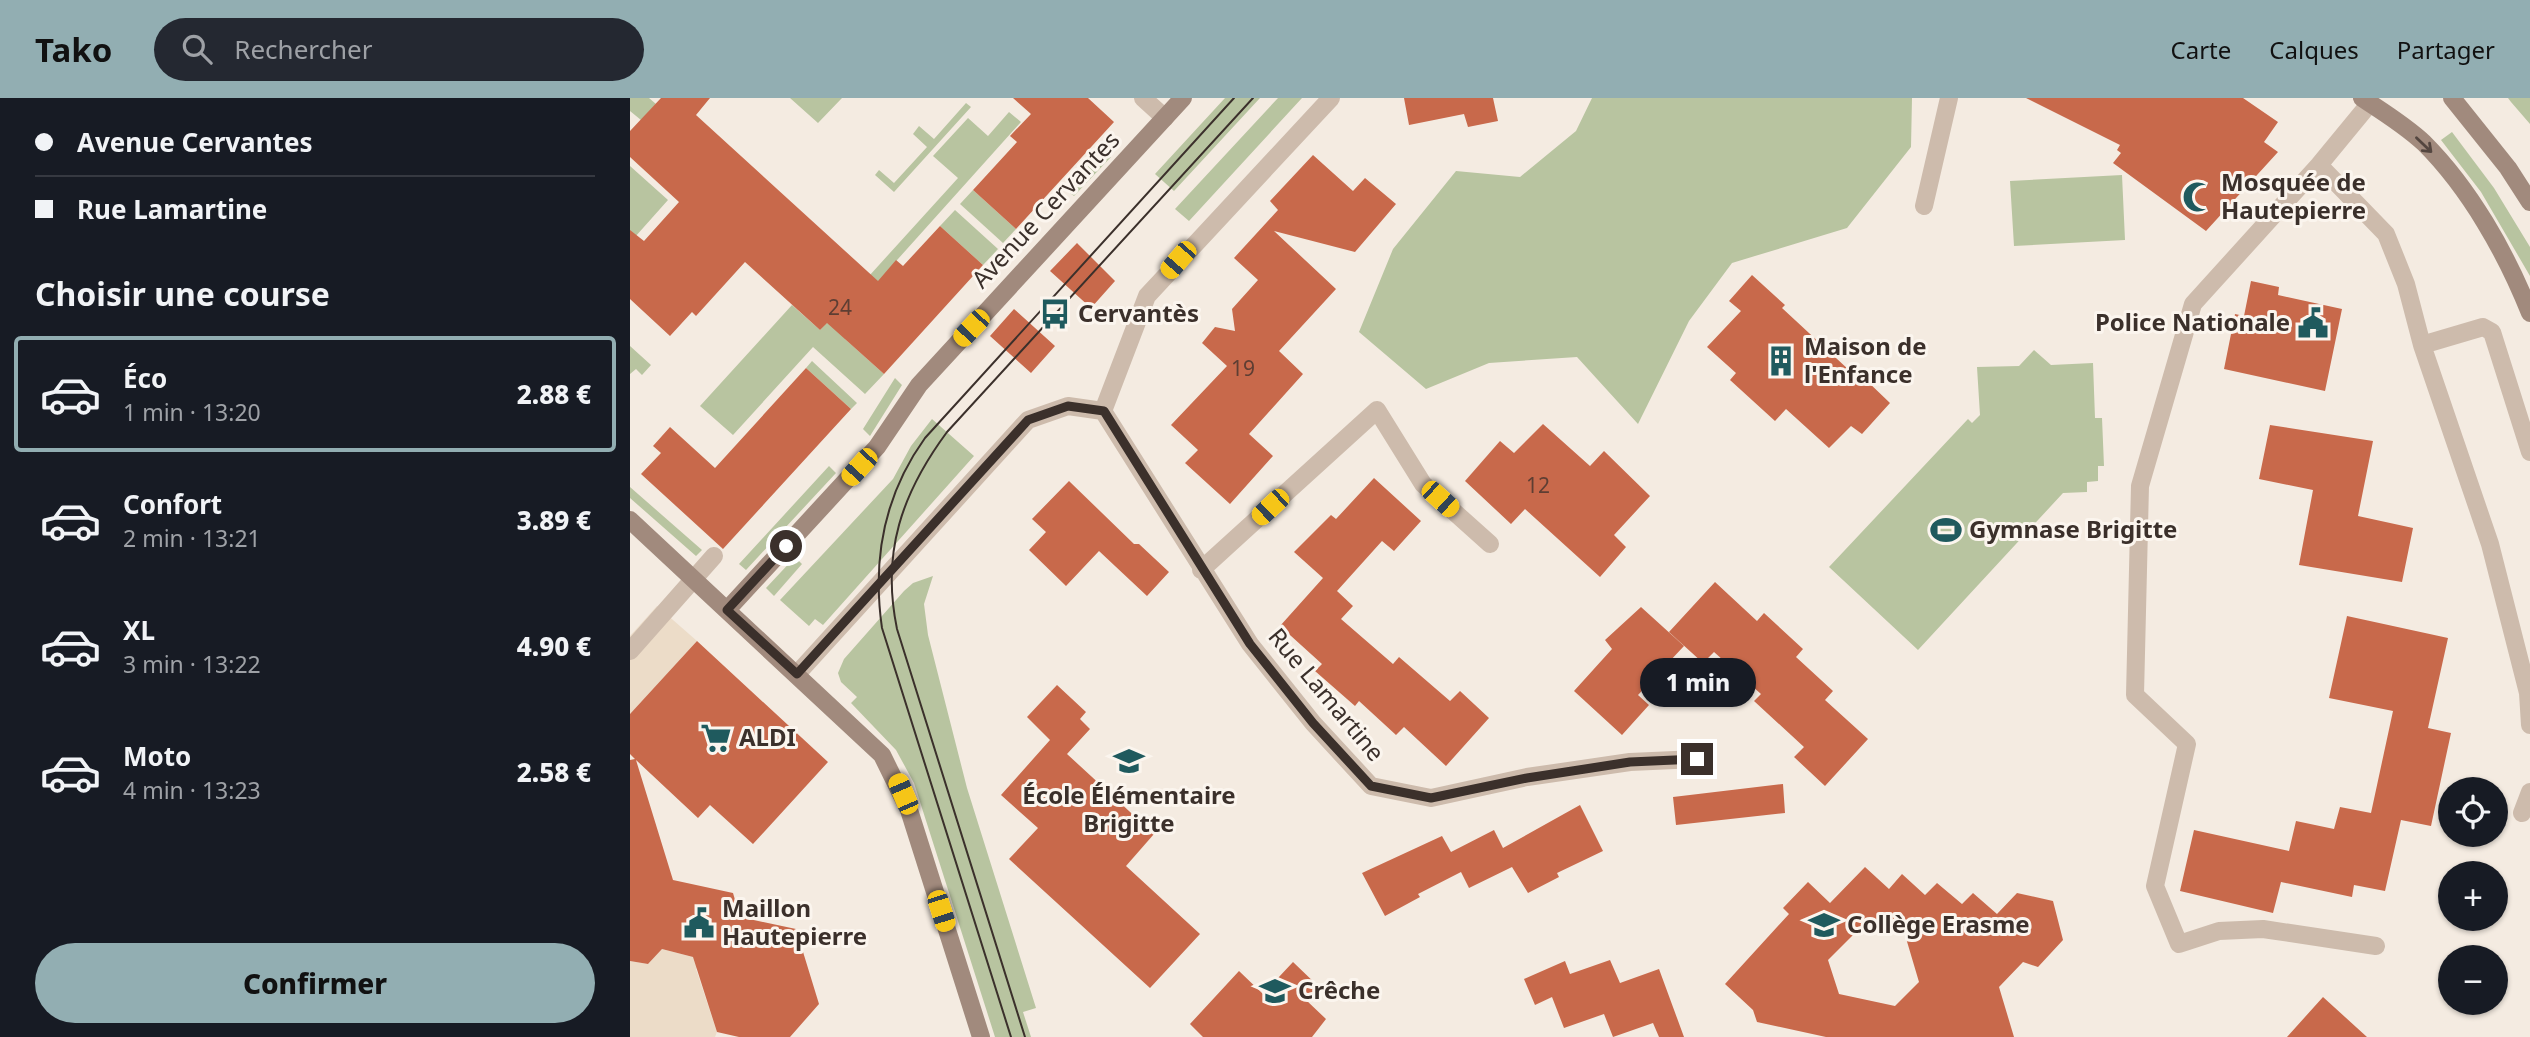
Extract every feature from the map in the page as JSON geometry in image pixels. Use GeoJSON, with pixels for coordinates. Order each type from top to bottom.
{"type":"FeatureCollection","features":[{"type":"Feature","properties":{"kind":"street"},"geometry":{"type":"LineString","coordinates":[[1143,98],[1165,118]]}},
{"type":"Feature","properties":{"kind":"street","name":"Avenue Cervantes"},"geometry":{"type":"LineString","coordinates":[[727,610],[877,447],[919,385],[1183,98]]}},
{"type":"Feature","properties":{"kind":"street"},"geometry":{"type":"LineString","coordinates":[[797,674],[1028,420],[1068,406],[1104,411],[1147,296],[1331,98]]}},
{"type":"Feature","properties":{"kind":"street"},"geometry":{"type":"LineString","coordinates":[[1924,206],[1949,98]]}},
{"type":"Feature","properties":{"kind":"street"},"geometry":{"type":"LineString","coordinates":[[2452,98],[2508,168],[2530,202]]}},
{"type":"Feature","properties":{"kind":"street"},"geometry":{"type":"LineString","coordinates":[[2376,946],[2263,929],[2219,931],[2179,944],[2155,886],[2187,744],[2134,695],[2140,486],[2193,304],[2319,165],[2371,99],[2423,142],[2460,186],[2493,236],[2530,313]]}},
{"type":"Feature","properties":{"kind":"street"},"geometry":{"type":"LineString","coordinates":[[2319,165],[2386,234],[2406,284],[2422,345],[2490,544],[2528,693],[2530,725]]}},
{"type":"Feature","properties":{"kind":"street"},"geometry":{"type":"LineString","coordinates":[[2422,345],[2483,327],[2492,332],[2530,453]]}},
{"type":"Feature","properties":{"kind":"street"},"geometry":{"type":"LineString","coordinates":[[1201,570],[1377,410],[1423,484],[1490,544]]}},
{"type":"Feature","properties":{"kind":"street","name":"Rue Lamartine"},"geometry":{"type":"LineString","coordinates":[[1104,411],[1201,570],[1250,644],[1313,723],[1371,786],[1431,798],[1527,778],[1630,762],[1697,759]]}},
{"type":"Feature","properties":{"kind":"street"},"geometry":{"type":"LineString","coordinates":[[630,520],[865,736],[896,778],[909,810],[981,1037]]}},
{"type":"Feature","properties":{"kind":"street"},"geometry":{"type":"LineString","coordinates":[[630,651],[714,556]]}},
{"type":"Feature","properties":{"kind":"street"},"geometry":{"type":"LineString","coordinates":[[2522,813],[2530,792]]}},
{"type":"Feature","properties":{"kind":"green space"},"geometry":{"type":"Polygon","coordinates":[[[630,98],[649,98],[656,104],[641,120],[630,111],[630,98]]]}},
{"type":"Feature","properties":{"kind":"green space"},"geometry":{"type":"Polygon","coordinates":[[[790,98],[842,98],[818,123],[790,98]]]}},
{"type":"Feature","properties":{"kind":"green space"},"geometry":{"type":"Polygon","coordinates":[[[1225,98],[1260,98],[1174,191],[1155,174],[1225,98]]]}},
{"type":"Feature","properties":{"kind":"green space"},"geometry":{"type":"Polygon","coordinates":[[[1278,98],[1302,98],[1189,221],[1175,209],[1278,98]]]}},
{"type":"Feature","properties":{"kind":"green space"},"geometry":{"type":"Polygon","coordinates":[[[1592,98],[1912,98],[1911,147],[1847,228],[1732,263],[1689,321],[1638,424],[1577,357],[1489,363],[1426,389],[1359,332],[1393,249],[1456,171],[1520,177],[1576,131],[1592,98]]]}},
{"type":"Feature","properties":{"kind":"green space"},"geometry":{"type":"Polygon","coordinates":[[[2508,98],[2530,98],[2530,124],[2511,102],[2508,98]]]}},
{"type":"Feature","properties":{"kind":"green space"},"geometry":{"type":"Polygon","coordinates":[[[966,103],[971,107],[894,192],[875,175],[879,170],[894,183],[927,147],[913,134],[919,126],[934,139],[966,103]]]}},
{"type":"Feature","properties":{"kind":"green space"},"geometry":{"type":"Polygon","coordinates":[[[1009,112],[1021,122],[889,269],[845,339],[884,374],[865,394],[813,347],[733,435],[700,406],[792,305],[820,330],[958,178],[933,156],[968,118],[988,136],[1009,112]]]}},
{"type":"Feature","properties":{"kind":"green space"},"geometry":{"type":"Polygon","coordinates":[[[2452,132],[2494,188],[2530,247],[2530,276],[2481,192],[2441,140],[2452,132]]]}},
{"type":"Feature","properties":{"kind":"green space"},"geometry":{"type":"Polygon","coordinates":[[[1103,150],[1111,157],[1074,196],[1066,190],[1103,150]]]}},
{"type":"Feature","properties":{"kind":"green space"},"geometry":{"type":"Polygon","coordinates":[[[630,166],[668,200],[635,237],[630,232],[630,166]]]}},
{"type":"Feature","properties":{"kind":"green space"},"geometry":{"type":"Polygon","coordinates":[[[2122,175],[2125,240],[2014,246],[2010,181],[2122,175]]]}},
{"type":"Feature","properties":{"kind":"green space"},"geometry":{"type":"Polygon","coordinates":[[[973,190],[1016,229],[1003,243],[960,204],[973,190]]]}},
{"type":"Feature","properties":{"kind":"green space"},"geometry":{"type":"Polygon","coordinates":[[[955,210],[998,249],[983,265],[940,226],[955,210]]]}},
{"type":"Feature","properties":{"kind":"green space"},"geometry":{"type":"Polygon","coordinates":[[[630,346],[651,365],[642,375],[636,369],[630,374],[630,346]]]}},
{"type":"Feature","properties":{"kind":"green space","name":"Gymnase Brigitte"},"geometry":{"type":"Polygon","coordinates":[[[2034,350],[2051,365],[2093,363],[2095,418],[2102,418],[2104,466],[2098,466],[2098,481],[2087,482],[2087,492],[2063,493],[1918,650],[1829,567],[1968,419],[1972,423],[1980,415],[1977,367],[2019,366],[2034,350]]]}},
{"type":"Feature","properties":{"kind":"green space"},"geometry":{"type":"Polygon","coordinates":[[[812,361],[857,403],[851,409],[806,368],[812,361]]]}},
{"type":"Feature","properties":{"kind":"green space"},"geometry":{"type":"Polygon","coordinates":[[[895,378],[902,385],[870,436],[863,429],[895,378]]]}},
{"type":"Feature","properties":{"kind":"green space"},"geometry":{"type":"Polygon","coordinates":[[[932,419],[974,456],[823,625],[815,619],[809,626],[780,600],[893,479],[911,446],[932,419]]]}},
{"type":"Feature","properties":{"kind":"green space"},"geometry":{"type":"Polygon","coordinates":[[[829,466],[836,473],[746,570],[739,564],[829,466]]]}},
{"type":"Feature","properties":{"kind":"green space"},"geometry":{"type":"Polygon","coordinates":[[[630,487],[702,550],[696,556],[630,498],[630,487]]]}},
{"type":"Feature","properties":{"kind":"green space"},"geometry":{"type":"Polygon","coordinates":[[[795,557],[802,564],[774,596],[766,588],[795,557]]]}},
{"type":"Feature","properties":{"kind":"green space"},"geometry":{"type":"Polygon","coordinates":[[[933,576],[924,604],[928,635],[967,788],[1036,1008],[1023,1012],[1031,1037],[995,1037],[914,783],[896,750],[851,703],[857,697],[841,682],[838,673],[844,659],[904,591],[913,583],[933,576]]]}},
{"type":"Feature","properties":{"kind":"shaded area"},"geometry":{"type":"Polygon","coordinates":[[[657,606],[697,641],[630,714],[630,636],[657,606]]]}},
{"type":"Feature","properties":{"kind":"shaded area"},"geometry":{"type":"Polygon","coordinates":[[[662,949],[704,960],[696,969],[717,1032],[715,1037],[630,1037],[630,961],[648,964],[662,949]]]}},
{"type":"Feature","properties":{"kind":"building"},"geometry":{"type":"Polygon","coordinates":[[[661,98],[710,98],[696,115],[878,281],[896,260],[903,266],[940,226],[983,265],[884,374],[827,323],[820,330],[745,262],[696,316],[692,312],[670,336],[630,299],[630,230],[644,241],[679,202],[630,157],[630,131],[661,98]]]}},
{"type":"Feature","properties":{"kind":"building"},"geometry":{"type":"Polygon","coordinates":[[[1013,98],[1088,98],[1114,122],[1016,229],[973,190],[1017,142],[1010,136],[1031,114],[1013,98]]]}},
{"type":"Feature","properties":{"kind":"building"},"geometry":{"type":"Polygon","coordinates":[[[1404,98],[1493,98],[1498,121],[1468,127],[1464,114],[1409,125],[1404,98]]]}},
{"type":"Feature","properties":{"kind":"building","name":"Mosquée de Hautepierre"},"geometry":{"type":"Polygon","coordinates":[[[2026,98],[2243,98],[2278,122],[2264,142],[2278,152],[2206,231],[2113,163],[2121,153],[2117,150],[2120,145],[2026,98]]]}},
{"type":"Feature","properties":{"kind":"building"},"geometry":{"type":"Polygon","coordinates":[[[1313,155],[1353,191],[1365,178],[1396,204],[1355,252],[1274,231],[1336,289],[1279,351],[1303,374],[1249,434],[1273,456],[1230,504],[1185,463],[1198,450],[1171,425],[1227,366],[1202,343],[1215,327],[1235,331],[1232,309],[1258,280],[1234,258],[1278,210],[1270,201],[1313,155]]]}},
{"type":"Feature","properties":{"kind":"building"},"geometry":{"type":"Polygon","coordinates":[[[1077,243],[1115,281],[1091,308],[1050,271],[1077,243]]]}},
{"type":"Feature","properties":{"kind":"building","name":"Maison de l'Enfance"},"geometry":{"type":"Polygon","coordinates":[[[1752,275],[1785,305],[1782,308],[1863,383],[1866,380],[1890,403],[1862,434],[1851,426],[1829,448],[1786,409],[1775,421],[1730,380],[1736,373],[1707,347],[1741,311],[1729,301],[1752,275]]]}},
{"type":"Feature","properties":{"kind":"building"},"geometry":{"type":"Polygon","coordinates":[[[2251,281],[2279,287],[2278,295],[2342,309],[2325,391],[2224,369],[2235,314],[2244,316],[2251,281]]]}},
{"type":"Feature","properties":{"kind":"building"},"geometry":{"type":"Polygon","coordinates":[[[1014,309],[1055,346],[1031,373],[990,336],[1014,309]]]}},
{"type":"Feature","properties":{"kind":"building"},"geometry":{"type":"Polygon","coordinates":[[[806,368],[851,409],[723,549],[641,474],[661,453],[653,446],[670,427],[715,468],[806,368]]]}},
{"type":"Feature","properties":{"kind":"building"},"geometry":{"type":"Polygon","coordinates":[[[1543,424],[1590,466],[1604,451],[1650,496],[1614,535],[1626,547],[1600,577],[1525,509],[1511,524],[1465,481],[1500,441],[1514,453],[1543,424]]]}},
{"type":"Feature","properties":{"kind":"building"},"geometry":{"type":"Polygon","coordinates":[[[2270,425],[2373,441],[2358,516],[2413,528],[2402,582],[2299,565],[2313,490],[2259,479],[2270,425]]]}},
{"type":"Feature","properties":{"kind":"building"},"geometry":{"type":"Polygon","coordinates":[[[1374,478],[1421,521],[1394,551],[1382,541],[1337,591],[1353,606],[1341,619],[1393,664],[1399,657],[1450,701],[1460,691],[1489,718],[1446,766],[1404,727],[1396,735],[1359,701],[1355,706],[1315,671],[1322,664],[1280,626],[1323,578],[1294,552],[1331,515],[1336,519],[1374,478]]]}},
{"type":"Feature","properties":{"kind":"building"},"geometry":{"type":"Polygon","coordinates":[[[1069,481],[1134,544],[1139,544],[1169,572],[1147,596],[1099,551],[1066,586],[1029,550],[1046,532],[1032,519],[1069,481]]]}},
{"type":"Feature","properties":{"kind":"building"},"geometry":{"type":"Polygon","coordinates":[[[1715,582],[1757,621],[1764,613],[1803,649],[1796,657],[1833,691],[1825,700],[1868,739],[1825,786],[1794,757],[1804,747],[1754,701],[1761,694],[1714,652],[1703,663],[1669,632],[1715,582]]]}},
{"type":"Feature","properties":{"kind":"building"},"geometry":{"type":"Polygon","coordinates":[[[1641,607],[1684,646],[1638,695],[1649,705],[1622,735],[1574,691],[1612,649],[1605,640],[1641,607]]]}},
{"type":"Feature","properties":{"kind":"building"},"geometry":{"type":"Polygon","coordinates":[[[2347,616],[2448,638],[2428,728],[2451,733],[2442,777],[2438,777],[2438,793],[2431,826],[2401,820],[2385,891],[2354,885],[2352,897],[2281,882],[2273,913],[2180,891],[2194,830],[2289,851],[2296,821],[2334,829],[2340,807],[2371,813],[2393,711],[2329,698],[2347,616]]]}},
{"type":"Feature","properties":{"kind":"building"},"geometry":{"type":"Polygon","coordinates":[[[697,641],[828,762],[753,844],[710,805],[698,818],[636,760],[673,880],[733,893],[740,917],[796,929],[819,1004],[790,1037],[739,1037],[717,1032],[693,957],[662,949],[648,964],[630,961],[630,760],[635,759],[630,754],[630,714],[697,641]]]}},
{"type":"Feature","properties":{"kind":"building"},"geometry":{"type":"Polygon","coordinates":[[[1057,685],[1086,712],[1080,719],[1090,729],[1067,754],[1154,834],[1126,866],[1200,934],[1150,988],[1009,859],[1038,828],[1001,795],[1050,740],[1027,717],[1057,685]]]}},
{"type":"Feature","properties":{"kind":"building"},"geometry":{"type":"Polygon","coordinates":[[[1783,784],[1785,813],[1676,825],[1673,797],[1783,784]]]}},
{"type":"Feature","properties":{"kind":"building"},"geometry":{"type":"Polygon","coordinates":[[[1580,805],[1603,851],[1557,873],[1559,877],[1528,893],[1512,867],[1469,888],[1461,872],[1418,894],[1420,897],[1385,916],[1362,873],[1442,836],[1451,852],[1494,830],[1503,848],[1580,805]]]}},
{"type":"Feature","properties":{"kind":"building"},"geometry":{"type":"Polygon","coordinates":[[[1865,867],[1889,889],[1902,874],[1925,895],[1937,883],[1962,904],[1973,893],[1997,914],[2017,893],[2053,901],[2063,940],[2038,967],[2023,962],[1999,987],[2014,1037],[1826,1037],[1757,1022],[1753,1010],[1725,984],[1789,914],[1783,908],[1808,882],[1830,903],[1865,867]],[[1867,921],[1828,960],[1839,994],[1895,1006],[1919,982],[1903,928],[1867,921]]]}},
{"type":"Feature","properties":{"kind":"building"},"geometry":{"type":"Polygon","coordinates":[[[1610,960],[1620,983],[1659,969],[1684,1037],[1659,1037],[1653,1023],[1613,1037],[1604,1014],[1564,1028],[1552,997],[1535,1005],[1524,979],[1565,961],[1570,974],[1610,960]]]}},
{"type":"Feature","properties":{"kind":"building"},"geometry":{"type":"Polygon","coordinates":[[[1293,962],[1318,986],[1306,1000],[1326,1019],[1312,1037],[1203,1037],[1190,1024],[1239,971],[1263,994],[1293,962]]]}},
{"type":"Feature","properties":{"kind":"building"},"geometry":{"type":"Polygon","coordinates":[[[2323,997],[2367,1037],[2287,1037],[2323,997]]]}},
{"type":"Feature","properties":{"kind":"tram line"},"geometry":{"type":"LineString","coordinates":[[1011,1037],[882,628],[879,577],[884,528],[900,482],[925,438],[1234,98]]}},
{"type":"Feature","properties":{"kind":"tram line"},"geometry":{"type":"LineString","coordinates":[[1025,1037],[897,629],[892,574],[899,524],[918,478],[947,432],[1253,98]]}},
{"type":"Feature","properties":{"kind":"place","name":"Mosquée de Hautepierre"},"geometry":{"type":"Point","coordinates":[2198,197]}},
{"type":"Feature","properties":{"kind":"place","name":"Cervantès"},"geometry":{"type":"Point","coordinates":[1055,314]}},
{"type":"Feature","properties":{"kind":"place","name":"Police Nationale"},"geometry":{"type":"Point","coordinates":[2313,323]}},
{"type":"Feature","properties":{"kind":"place","name":"Maison de l'Enfance"},"geometry":{"type":"Point","coordinates":[1781,361]}},
{"type":"Feature","properties":{"kind":"place","name":"Gymnase Brigitte"},"geometry":{"type":"Point","coordinates":[1946,530]}},
{"type":"Feature","properties":{"kind":"place","name":"ALDI"},"geometry":{"type":"Point","coordinates":[716,738]}},
{"type":"Feature","properties":{"kind":"place","name":"École Élémentaire Brigitte"},"geometry":{"type":"Point","coordinates":[1129,761]}},
{"type":"Feature","properties":{"kind":"place","name":"Maillon Hautepierre"},"geometry":{"type":"Point","coordinates":[699,923]}},
{"type":"Feature","properties":{"kind":"place","name":"Collège Erasme"},"geometry":{"type":"Point","coordinates":[1824,925]}},
{"type":"Feature","properties":{"kind":"place","name":"Crêche"},"geometry":{"type":"Point","coordinates":[1275,991]}},
{"type":"Feature","properties":{"kind":"route"},"geometry":{"type":"LineString","coordinates":[[786,546],[727,610],[797,674],[1028,420],[1068,406],[1104,411],[1201,570],[1250,644],[1313,723],[1371,786],[1431,798],[1527,778],[1630,762],[1697,759]]}}]}
